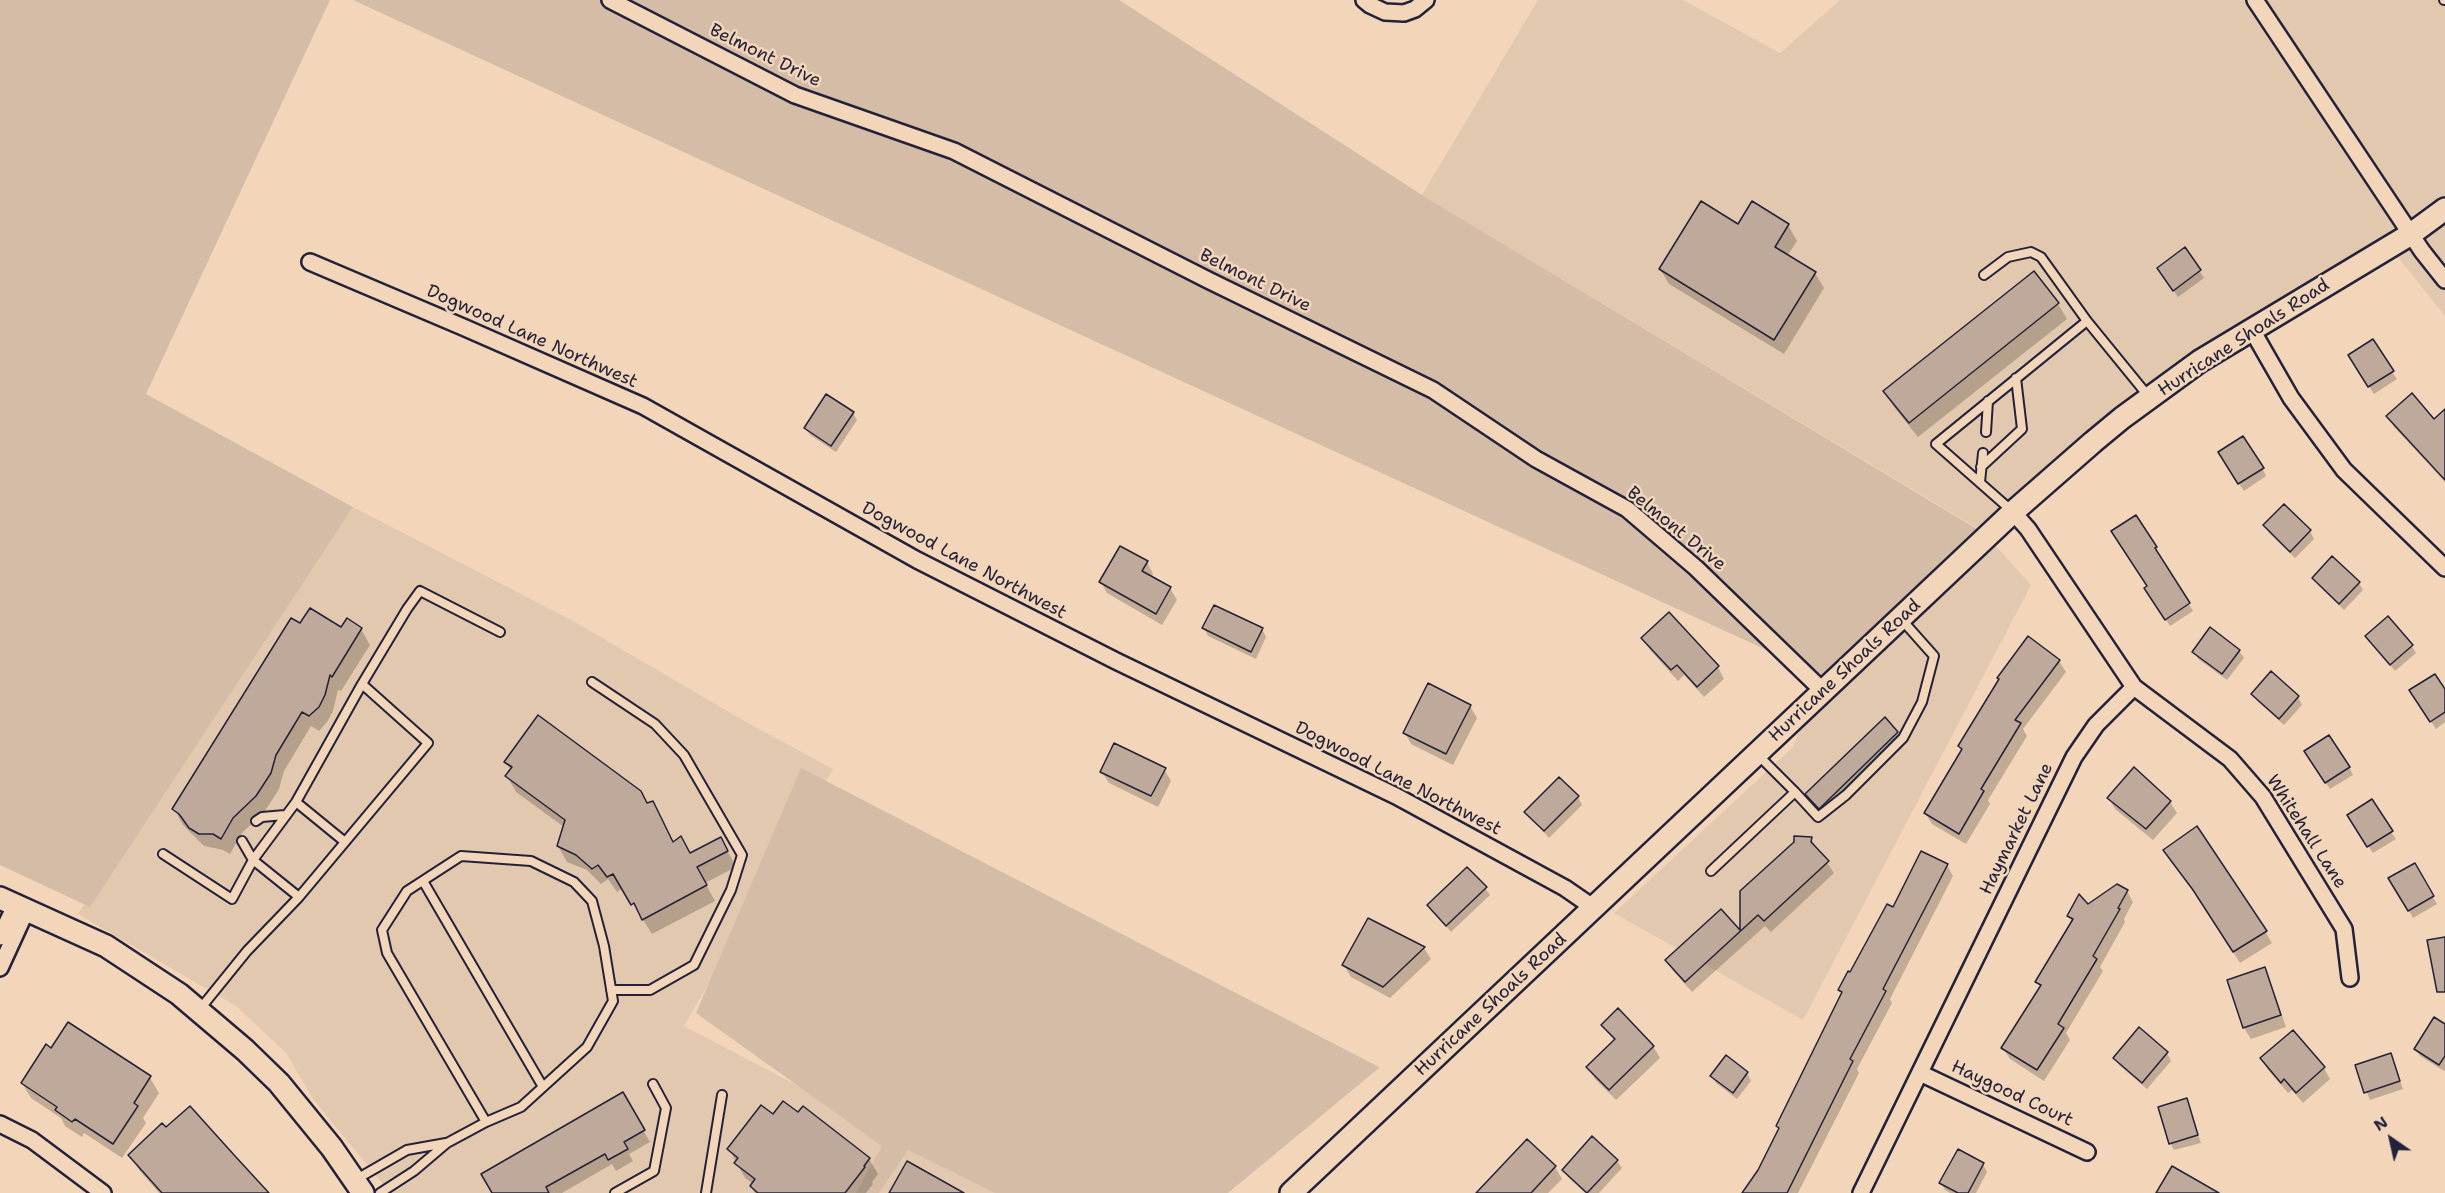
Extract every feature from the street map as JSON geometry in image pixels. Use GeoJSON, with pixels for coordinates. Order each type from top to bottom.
{"type":"FeatureCollection","features":[{"type":"Feature","properties":{"kind":"street","name":"Belmont Drive"},"geometry":{"type":"LineString","coordinates":[[610,0],[795,95],[954,151],[1208,280],[1433,390],[1536,459],[1627,509],[1696,568],[1823,691]]}},
{"type":"Feature","properties":{"kind":"street"},"geometry":{"type":"LineString","coordinates":[[1364,0],[1385,12],[1404,13],[1415,9],[1426,0]]}},
{"type":"Feature","properties":{"kind":"street"},"geometry":{"type":"LineString","coordinates":[[2255,0],[2410,234],[2445,280]]}},
{"type":"Feature","properties":{"kind":"street","name":"Hurricane Shoals Road"},"geometry":{"type":"LineString","coordinates":[[1291,1193],[2013,512],[2122,418],[2200,361],[2410,234],[2445,209]]}},
{"type":"Feature","properties":{"kind":"street","name":"Dogwood Lane Northwest"},"geometry":{"type":"LineString","coordinates":[[310,262],[643,406],[917,560],[1116,661],[1396,796],[1565,888],[1594,908]]}},
{"type":"Feature","properties":{"kind":"street"},"geometry":{"type":"LineString","coordinates":[[2252,330],[2291,398],[2344,470],[2445,568]]}},
{"type":"Feature","properties":{"kind":"street"},"geometry":{"type":"LineString","coordinates":[[2013,512],[2028,529],[2134,687]]}},
{"type":"Feature","properties":{"kind":"street","name":"Whitehall Lane"},"geometry":{"type":"LineString","coordinates":[[2134,687],[2230,759],[2263,797],[2344,929],[2350,978]]}},
{"type":"Feature","properties":{"kind":"street","name":"Haymarket Lane"},"geometry":{"type":"LineString","coordinates":[[1861,1193],[2073,757],[2096,725],[2134,687]]}},
{"type":"Feature","properties":{"kind":"street"},"geometry":{"type":"LineString","coordinates":[[14,904],[106,946],[179,994],[199,1010],[279,1083],[332,1148],[359,1187]]}},
{"type":"Feature","properties":{"kind":"street"},"geometry":{"type":"LineString","coordinates":[[0,938],[14,904]]}},
{"type":"Feature","properties":{"kind":"street"},"geometry":{"type":"LineString","coordinates":[[0,968],[14,904]]}},
{"type":"Feature","properties":{"kind":"street","name":"Haygood Court"},"geometry":{"type":"LineString","coordinates":[[1920,1072],[2087,1152]]}},
{"type":"Feature","properties":{"kind":"street"},"geometry":{"type":"LineString","coordinates":[[0,1125],[32,1140],[103,1193]]}},
{"type":"Feature","properties":{"kind":"lane"},"geometry":{"type":"LineString","coordinates":[[1984,275],[2008,257],[2031,252],[2041,257],[2087,321],[2150,398]]}},
{"type":"Feature","properties":{"kind":"lane"},"geometry":{"type":"LineString","coordinates":[[2013,512],[1936,444],[2087,321]]}},
{"type":"Feature","properties":{"kind":"lane"},"geometry":{"type":"LineString","coordinates":[[1981,467],[2022,429],[2016,378]]}},
{"type":"Feature","properties":{"kind":"lane"},"geometry":{"type":"LineString","coordinates":[[1986,432],[1988,401]]}},
{"type":"Feature","properties":{"kind":"lane"},"geometry":{"type":"LineString","coordinates":[[1980,482],[1983,453]]}},
{"type":"Feature","properties":{"kind":"lane"},"geometry":{"type":"LineString","coordinates":[[163,854],[232,898],[253,860],[296,802],[407,609],[420,591],[500,632]]}},
{"type":"Feature","properties":{"kind":"lane"},"geometry":{"type":"LineString","coordinates":[[1756,754],[1818,817],[1846,795],[1903,738],[1922,702],[1934,656],[1900,619]]}},
{"type":"Feature","properties":{"kind":"lane"},"geometry":{"type":"LineString","coordinates":[[592,682],[655,724],[684,755],[742,855],[731,890],[694,965],[650,990],[611,990]]}},
{"type":"Feature","properties":{"kind":"lane"},"geometry":{"type":"LineString","coordinates":[[199,1010],[247,951],[299,897],[428,743],[363,684]]}},
{"type":"Feature","properties":{"kind":"lane"},"geometry":{"type":"LineString","coordinates":[[1711,872],[1795,792]]}},
{"type":"Feature","properties":{"kind":"lane"},"geometry":{"type":"LineString","coordinates":[[296,802],[345,842]]}},
{"type":"Feature","properties":{"kind":"lane"},"geometry":{"type":"LineString","coordinates":[[256,821],[285,815]]}},
{"type":"Feature","properties":{"kind":"lane"},"geometry":{"type":"LineString","coordinates":[[242,841],[253,860],[299,897]]}},
{"type":"Feature","properties":{"kind":"lane"},"geometry":{"type":"LineString","coordinates":[[380,1193],[414,1171],[447,1143],[486,1122],[521,1107],[587,1047],[613,1001],[604,946],[592,901],[574,882],[531,861],[461,856],[407,891],[382,930],[387,953],[486,1122]]}},
{"type":"Feature","properties":{"kind":"lane"},"geometry":{"type":"LineString","coordinates":[[423,881],[543,1087]]}},
{"type":"Feature","properties":{"kind":"lane"},"geometry":{"type":"LineString","coordinates":[[615,1193],[654,1171],[666,1108],[653,1084]]}},
{"type":"Feature","properties":{"kind":"lane"},"geometry":{"type":"LineString","coordinates":[[706,1193],[722,1095]]}},
{"type":"Feature","properties":{"kind":"lane"},"geometry":{"type":"LineString","coordinates":[[359,1187],[407,1150],[447,1143]]}},
{"type":"Feature","properties":{"kind":"shaded area"},"geometry":{"type":"Polygon","coordinates":[[[0,0],[330,0],[146,394],[353,507],[90,907],[0,865],[0,0]]]}},
{"type":"Feature","properties":{"kind":"shaded area"},"geometry":{"type":"Polygon","coordinates":[[[353,0],[1119,0],[1422,195],[1982,532],[1823,676],[353,0]]]}},
{"type":"Feature","properties":{"kind":"shaded area"},"geometry":{"type":"Polygon","coordinates":[[[1538,0],[1683,0],[1780,53],[1840,0],[2445,0],[2445,316],[2389,246],[2256,340],[2013,503],[1983,532],[2031,585],[1803,1020],[1614,913],[1793,747],[1822,677],[1982,531],[1422,195],[1538,0]]]}},
{"type":"Feature","properties":{"kind":"shaded area"},"geometry":{"type":"Polygon","coordinates":[[[353,507],[575,622],[748,723],[833,769],[684,1026],[1002,1193],[390,1193],[313,1099],[287,1054],[236,1006],[78,914],[353,507]]]}},
{"type":"Feature","properties":{"kind":"shaded area"},"geometry":{"type":"Polygon","coordinates":[[[801,768],[1379,1068],[1228,1193],[995,1193],[908,1150],[879,1193],[856,1193],[882,1146],[696,1013],[801,768]]]}},
{"type":"Feature","properties":{"kind":"building"},"geometry":{"type":"Polygon","coordinates":[[[1701,201],[1738,224],[1752,201],[1789,224],[1775,247],[1816,272],[1774,340],[1659,269],[1701,201]]]}},
{"type":"Feature","properties":{"kind":"building"},"geometry":{"type":"Polygon","coordinates":[[[2185,247],[2201,270],[2173,291],[2157,268],[2185,247]]]}},
{"type":"Feature","properties":{"kind":"building"},"geometry":{"type":"Polygon","coordinates":[[[2034,271],[2059,303],[1909,423],[1883,391],[2034,271]]]}},
{"type":"Feature","properties":{"kind":"building"},"geometry":{"type":"Polygon","coordinates":[[[2373,339],[2394,371],[2368,387],[2348,355],[2373,339]]]}},
{"type":"Feature","properties":{"kind":"building"},"geometry":{"type":"Polygon","coordinates":[[[2412,393],[2434,419],[2445,409],[2445,480],[2386,416],[2412,393]]]}},
{"type":"Feature","properties":{"kind":"building"},"geometry":{"type":"Polygon","coordinates":[[[826,394],[854,412],[831,446],[804,428],[826,394]]]}},
{"type":"Feature","properties":{"kind":"building"},"geometry":{"type":"Polygon","coordinates":[[[2243,436],[2264,468],[2238,484],[2218,452],[2243,436]]]}},
{"type":"Feature","properties":{"kind":"building"},"geometry":{"type":"Polygon","coordinates":[[[2284,504],[2311,530],[2290,552],[2263,525],[2284,504]]]}},
{"type":"Feature","properties":{"kind":"building"},"geometry":{"type":"Polygon","coordinates":[[[2136,515],[2190,603],[2165,620],[2144,588],[2147,586],[2111,531],[2136,515]]]}},
{"type":"Feature","properties":{"kind":"building"},"geometry":{"type":"Polygon","coordinates":[[[1120,546],[1148,561],[1142,571],[1171,587],[1156,614],[1099,582],[1120,546]]]}},
{"type":"Feature","properties":{"kind":"building"},"geometry":{"type":"Polygon","coordinates":[[[2332,556],[2360,582],[2339,604],[2312,578],[2332,556]]]}},
{"type":"Feature","properties":{"kind":"building"},"geometry":{"type":"Polygon","coordinates":[[[1214,605],[1263,628],[1251,652],[1202,628],[1214,605]]]}},
{"type":"Feature","properties":{"kind":"building"},"geometry":{"type":"Polygon","coordinates":[[[310,608],[341,627],[347,618],[362,628],[332,677],[330,675],[319,707],[309,716],[302,712],[276,755],[271,773],[256,796],[233,818],[221,839],[213,834],[199,834],[189,828],[179,814],[172,809],[291,618],[300,623],[310,608]]]}},
{"type":"Feature","properties":{"kind":"building"},"geometry":{"type":"Polygon","coordinates":[[[1669,612],[1719,666],[1697,687],[1677,665],[1671,670],[1641,638],[1669,612]]]}},
{"type":"Feature","properties":{"kind":"building"},"geometry":{"type":"Polygon","coordinates":[[[2388,616],[2413,645],[2390,665],[2365,636],[2388,616]]]}},
{"type":"Feature","properties":{"kind":"building"},"geometry":{"type":"Polygon","coordinates":[[[2210,627],[2240,650],[2222,674],[2192,652],[2210,627]]]}},
{"type":"Feature","properties":{"kind":"building"},"geometry":{"type":"Polygon","coordinates":[[[2028,636],[2060,660],[2015,720],[2021,723],[1981,789],[1984,791],[1959,834],[1924,813],[1962,749],[1958,746],[1999,679],[1997,678],[2028,636]]]}},
{"type":"Feature","properties":{"kind":"building"},"geometry":{"type":"Polygon","coordinates":[[[2271,671],[2299,696],[2279,719],[2251,694],[2271,671]]]}},
{"type":"Feature","properties":{"kind":"building"},"geometry":{"type":"Polygon","coordinates":[[[2435,674],[2445,689],[2445,712],[2430,722],[2409,690],[2435,674]]]}},
{"type":"Feature","properties":{"kind":"building"},"geometry":{"type":"Polygon","coordinates":[[[1428,683],[1471,705],[1446,754],[1403,733],[1428,683]]]}},
{"type":"Feature","properties":{"kind":"building"},"geometry":{"type":"Polygon","coordinates":[[[538,715],[641,791],[647,803],[653,801],[673,842],[681,836],[690,853],[721,837],[728,851],[697,867],[707,885],[642,920],[634,903],[631,905],[613,874],[607,877],[598,865],[592,869],[576,855],[557,846],[565,820],[505,776],[512,767],[504,762],[538,715]]]}},
{"type":"Feature","properties":{"kind":"building"},"geometry":{"type":"Polygon","coordinates":[[[1885,717],[1898,732],[1819,809],[1805,794],[1885,717]]]}},
{"type":"Feature","properties":{"kind":"building"},"geometry":{"type":"Polygon","coordinates":[[[2329,735],[2350,767],[2325,783],[2304,751],[2329,735]]]}},
{"type":"Feature","properties":{"kind":"building"},"geometry":{"type":"Polygon","coordinates":[[[1114,743],[1166,768],[1151,796],[1100,772],[1114,743]]]}},
{"type":"Feature","properties":{"kind":"building"},"geometry":{"type":"Polygon","coordinates":[[[2134,767],[2171,801],[2146,829],[2107,798],[2134,767]]]}},
{"type":"Feature","properties":{"kind":"building"},"geometry":{"type":"Polygon","coordinates":[[[1559,777],[1579,796],[1544,831],[1524,812],[1559,777]]]}},
{"type":"Feature","properties":{"kind":"building"},"geometry":{"type":"Polygon","coordinates":[[[2372,799],[2393,831],[2367,847],[2347,815],[2372,799]]]}},
{"type":"Feature","properties":{"kind":"building"},"geometry":{"type":"Polygon","coordinates":[[[2197,826],[2267,931],[2233,952],[2193,890],[2163,850],[2197,826]]]}},
{"type":"Feature","properties":{"kind":"building"},"geometry":{"type":"Polygon","coordinates":[[[1794,836],[1812,837],[1811,842],[1829,861],[1764,921],[1758,915],[1685,982],[1665,960],[1721,909],[1740,930],[1740,891],[1794,842],[1794,836]]]}},
{"type":"Feature","properties":{"kind":"building"},"geometry":{"type":"Polygon","coordinates":[[[1921,851],[1948,864],[1883,989],[1886,991],[1850,1059],[1853,1061],[1787,1193],[1742,1193],[1758,1170],[1779,1128],[1776,1126],[1842,992],[1838,990],[1887,904],[1893,907],[1921,851]]]}},
{"type":"Feature","properties":{"kind":"building"},"geometry":{"type":"Polygon","coordinates":[[[2415,863],[2434,896],[2408,911],[2388,878],[2415,863]]]}},
{"type":"Feature","properties":{"kind":"building"},"geometry":{"type":"Polygon","coordinates":[[[1467,867],[1487,887],[1446,926],[1427,905],[1467,867]]]}},
{"type":"Feature","properties":{"kind":"building"},"geometry":{"type":"Polygon","coordinates":[[[2117,884],[2128,890],[2118,908],[2120,909],[2093,956],[2097,959],[2058,1024],[2064,1028],[2037,1070],[2001,1048],[2041,985],[2035,982],[2073,919],[2067,916],[2079,894],[2088,904],[2117,884]]]}},
{"type":"Feature","properties":{"kind":"building"},"geometry":{"type":"Polygon","coordinates":[[[1368,918],[1425,947],[1383,987],[1342,965],[1368,918]]]}},
{"type":"Feature","properties":{"kind":"building"},"geometry":{"type":"Polygon","coordinates":[[[2445,937],[2445,992],[2437,992],[2427,940],[2445,937]]]}},
{"type":"Feature","properties":{"kind":"building"},"geometry":{"type":"Polygon","coordinates":[[[2265,967],[2281,1015],[2243,1028],[2227,980],[2265,967]]]}},
{"type":"Feature","properties":{"kind":"building"},"geometry":{"type":"Polygon","coordinates":[[[1618,1008],[1654,1046],[1609,1090],[1586,1067],[1615,1039],[1601,1025],[1618,1008]]]}},
{"type":"Feature","properties":{"kind":"building"},"geometry":{"type":"Polygon","coordinates":[[[2434,1017],[2445,1024],[2445,1056],[2439,1065],[2414,1049],[2434,1017]]]}},
{"type":"Feature","properties":{"kind":"building"},"geometry":{"type":"Polygon","coordinates":[[[68,1022],[151,1076],[134,1103],[138,1106],[113,1144],[75,1119],[72,1122],[55,1110],[57,1107],[21,1083],[46,1044],[51,1048],[68,1022]]]}},
{"type":"Feature","properties":{"kind":"building"},"geometry":{"type":"Polygon","coordinates":[[[2139,1027],[2168,1052],[2142,1083],[2113,1058],[2139,1027]]]}},
{"type":"Feature","properties":{"kind":"building"},"geometry":{"type":"Polygon","coordinates":[[[2293,1030],[2325,1067],[2296,1093],[2284,1079],[2281,1083],[2260,1058],[2293,1030]]]}},
{"type":"Feature","properties":{"kind":"building"},"geometry":{"type":"Polygon","coordinates":[[[2391,1053],[2400,1081],[2364,1093],[2355,1065],[2391,1053]]]}},
{"type":"Feature","properties":{"kind":"building"},"geometry":{"type":"Polygon","coordinates":[[[1726,1055],[1748,1072],[1733,1093],[1710,1076],[1726,1055]]]}},
{"type":"Feature","properties":{"kind":"building"},"geometry":{"type":"Polygon","coordinates":[[[623,1092],[645,1130],[624,1142],[628,1149],[608,1160],[605,1154],[546,1187],[549,1193],[492,1193],[481,1174],[623,1092]]]}},
{"type":"Feature","properties":{"kind":"building"},"geometry":{"type":"Polygon","coordinates":[[[2187,1098],[2198,1135],[2169,1144],[2158,1107],[2187,1098]]]}},
{"type":"Feature","properties":{"kind":"building"},"geometry":{"type":"Polygon","coordinates":[[[783,1101],[798,1112],[803,1106],[870,1158],[845,1193],[758,1193],[750,1186],[755,1179],[734,1163],[738,1158],[727,1149],[761,1105],[773,1114],[783,1101]]]}},
{"type":"Feature","properties":{"kind":"building"},"geometry":{"type":"Polygon","coordinates":[[[190,1106],[269,1193],[162,1193],[128,1155],[162,1123],[166,1127],[190,1106]]]}},
{"type":"Feature","properties":{"kind":"building"},"geometry":{"type":"Polygon","coordinates":[[[1592,1136],[1618,1160],[1587,1193],[1562,1170],[1592,1136]]]}},
{"type":"Feature","properties":{"kind":"building"},"geometry":{"type":"Polygon","coordinates":[[[1527,1139],[1556,1166],[1531,1193],[1476,1193],[1527,1139]]]}},
{"type":"Feature","properties":{"kind":"building"},"geometry":{"type":"Polygon","coordinates":[[[1958,1149],[1984,1163],[1968,1193],[1958,1193],[1939,1183],[1958,1149]]]}},
{"type":"Feature","properties":{"kind":"building"},"geometry":{"type":"Polygon","coordinates":[[[907,1161],[964,1193],[889,1193],[907,1161]]]}},
{"type":"Feature","properties":{"kind":"building"},"geometry":{"type":"Polygon","coordinates":[[[2172,1166],[2219,1193],[2156,1193],[2172,1166]]]}}]}
